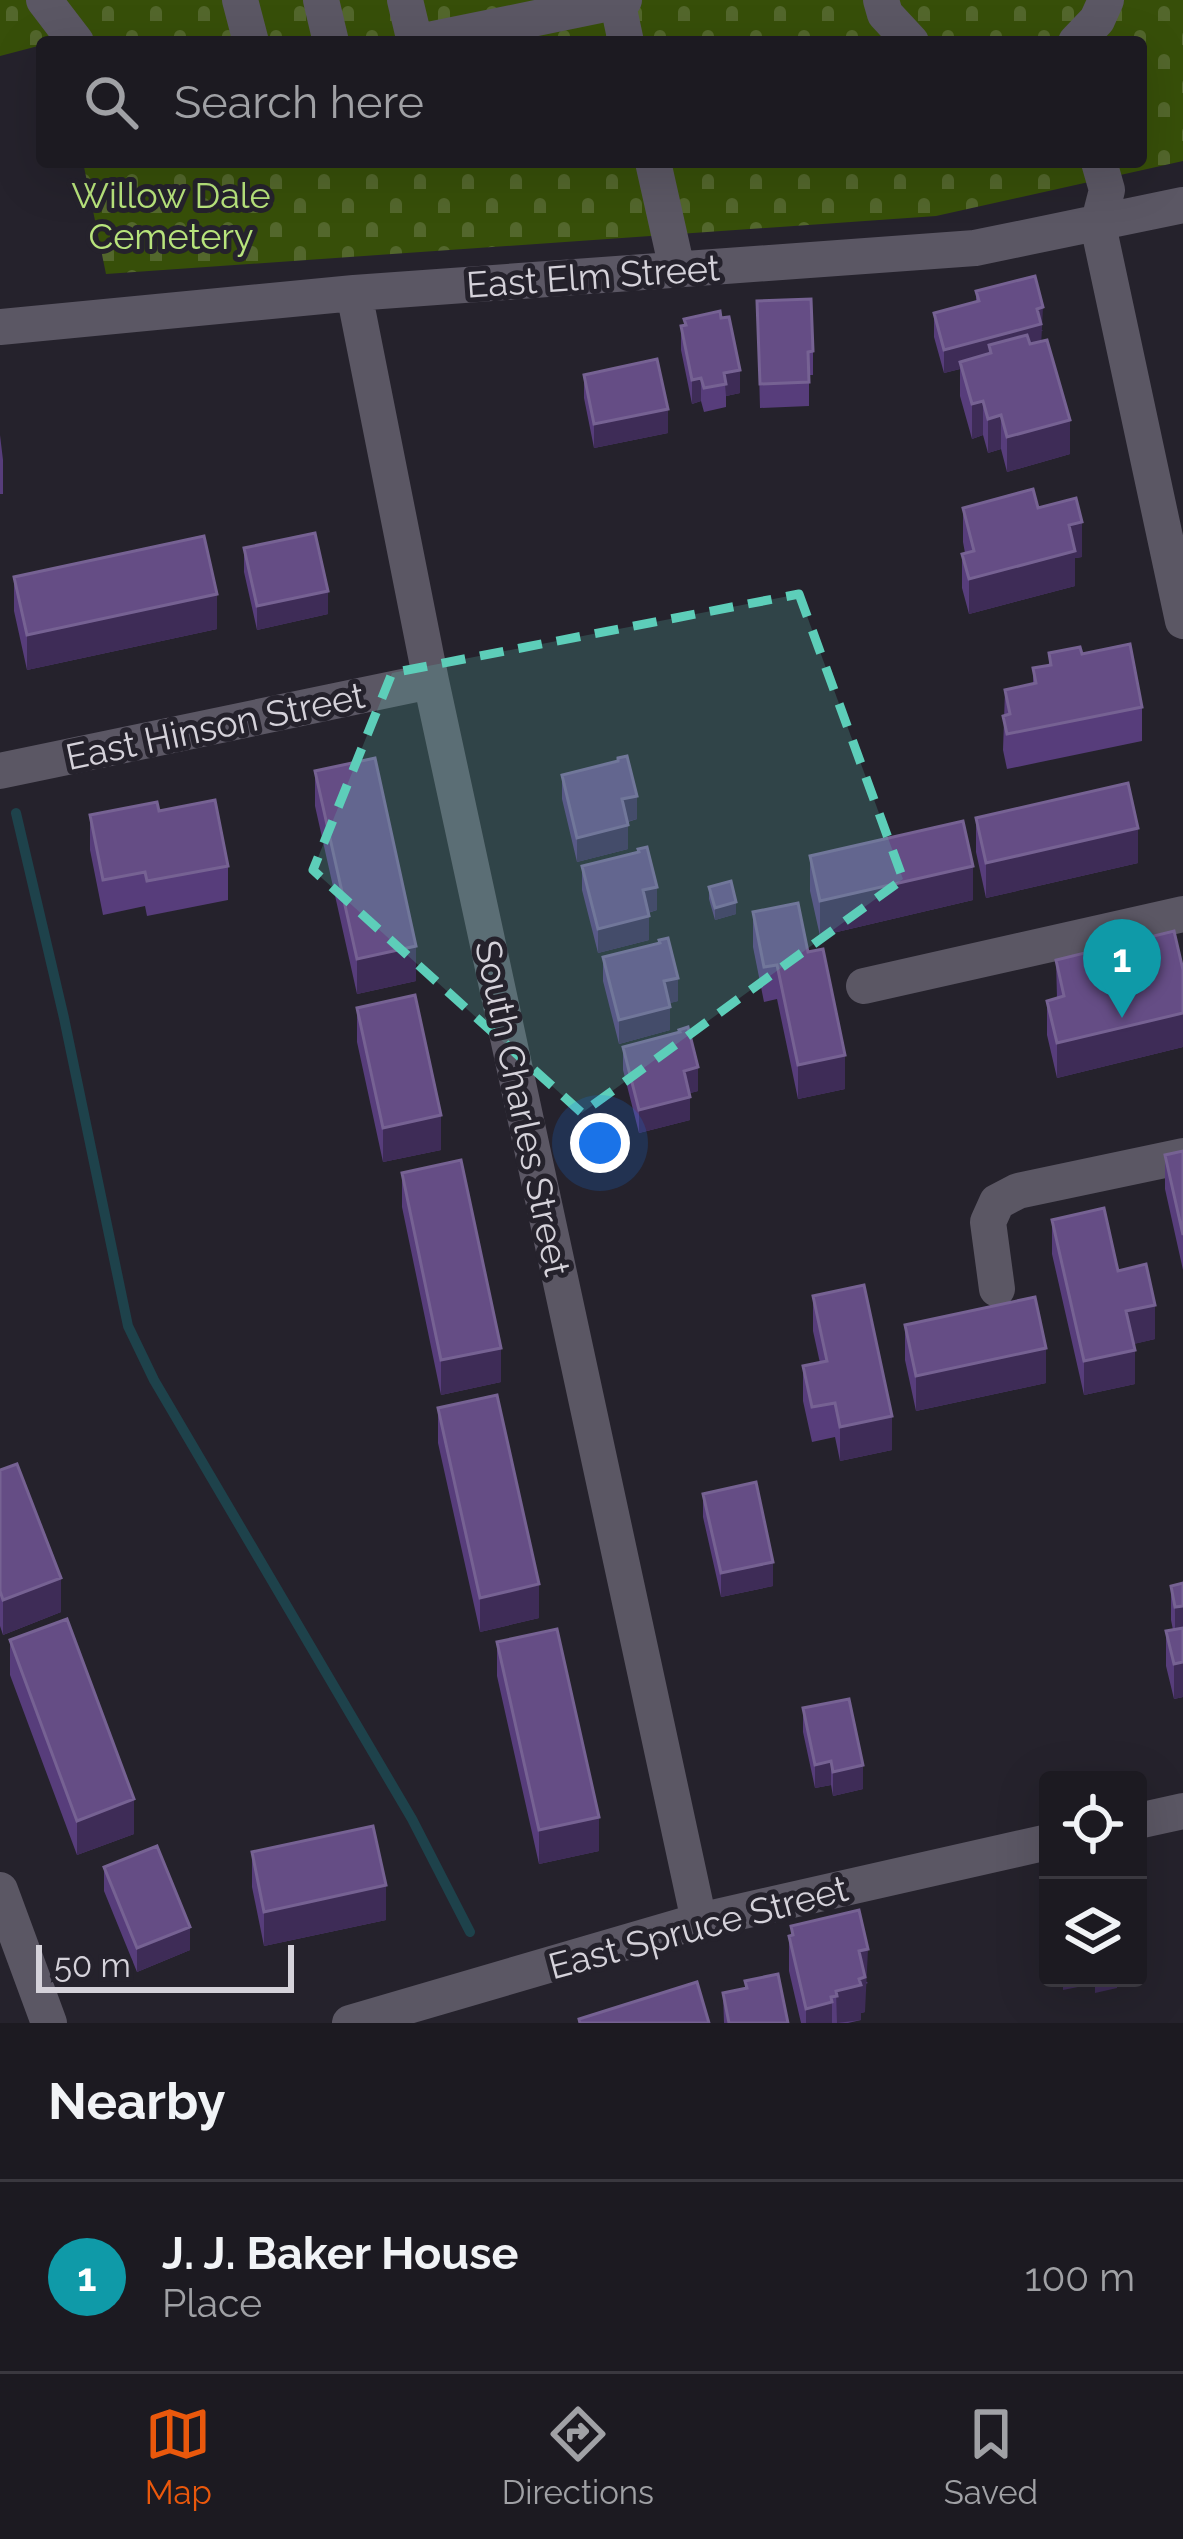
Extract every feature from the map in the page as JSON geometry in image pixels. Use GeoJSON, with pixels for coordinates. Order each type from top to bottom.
{"type":"FeatureCollection","features":[{"type":"Feature","properties":{"kind":"street"},"geometry":{"type":"LineString","coordinates":[[44,0],[71,36]]}},
{"type":"Feature","properties":{"kind":"street"},"geometry":{"type":"LineString","coordinates":[[241,0],[249,36]]}},
{"type":"Feature","properties":{"kind":"street"},"geometry":{"type":"LineString","coordinates":[[321,0],[330,36]]}},
{"type":"Feature","properties":{"kind":"street"},"geometry":{"type":"LineString","coordinates":[[405,0],[415,36]]}},
{"type":"Feature","properties":{"kind":"street"},"geometry":{"type":"LineString","coordinates":[[435,36],[506,12],[619,0],[625,36]]}},
{"type":"Feature","properties":{"kind":"street"},"geometry":{"type":"LineString","coordinates":[[881,0],[886,14],[906,36]]}},
{"type":"Feature","properties":{"kind":"street"},"geometry":{"type":"LineString","coordinates":[[1081,36],[1106,0]]}},
{"type":"Feature","properties":{"kind":"street"},"geometry":{"type":"LineString","coordinates":[[654,168],[677,269]]}},
{"type":"Feature","properties":{"kind":"street"},"geometry":{"type":"LineString","coordinates":[[1101,168],[1107,190],[1098,224],[1183,621]]}},
{"type":"Feature","properties":{"kind":"street","name":"East Elm Street"},"geometry":{"type":"LineString","coordinates":[[0,327],[354,293],[974,248],[1183,205]]}},
{"type":"Feature","properties":{"kind":"street","name":"South Charles Street"},"geometry":{"type":"LineString","coordinates":[[354,293],[430,680],[699,1921]]}},
{"type":"Feature","properties":{"kind":"street","name":"East Hinson Street"},"geometry":{"type":"LineString","coordinates":[[0,771],[430,680]]}},
{"type":"Feature","properties":{"kind":"street"},"geometry":{"type":"LineString","coordinates":[[864,986],[1183,914]]}},
{"type":"Feature","properties":{"kind":"street"},"geometry":{"type":"LineString","coordinates":[[998,1289],[988,1222],[997,1202],[1018,1191],[1183,1156]]}},
{"type":"Feature","properties":{"kind":"street"},"geometry":{"type":"LineString","coordinates":[[1147,1819],[1183,1811]]}},
{"type":"Feature","properties":{"kind":"street","name":"East Spruce Street"},"geometry":{"type":"LineString","coordinates":[[350,2023],[699,1921],[1039,1844]]}},
{"type":"Feature","properties":{"kind":"street"},"geometry":{"type":"LineString","coordinates":[[0,1890],[49,2023]]}},
{"type":"Feature","properties":{"kind":"highlighted area"},"geometry":{"type":"Polygon","coordinates":[[[799,594],[903,879],[582,1113],[313,870],[392,673],[799,594]]]}},
{"type":"Feature","properties":{"kind":"green space","name":"Willow Dale Cemetery"},"geometry":{"type":"Polygon","coordinates":[[[0,0],[1183,0],[1183,161],[936,216],[106,274],[84,168],[1147,168],[1147,36],[36,36],[36,47],[0,56],[0,0]]]}},
{"type":"Feature","properties":{"kind":"building"},"geometry":{"type":"Polygon","coordinates":[[[1035,276],[1043,307],[1037,309],[1041,324],[944,350],[934,313],[979,301],[976,291],[1035,276]]]}},
{"type":"Feature","properties":{"kind":"building"},"geometry":{"type":"Polygon","coordinates":[[[811,299],[809,382],[760,384],[757,301],[811,299]]]}},
{"type":"Feature","properties":{"kind":"building"},"geometry":{"type":"Polygon","coordinates":[[[720,311],[721,318],[729,317],[740,370],[724,373],[726,384],[704,388],[701,378],[692,380],[681,326],[686,325],[684,319],[720,311]]]}},
{"type":"Feature","properties":{"kind":"building"},"geometry":{"type":"Polygon","coordinates":[[[1027,335],[1030,344],[1047,340],[1070,420],[1007,437],[1001,415],[988,419],[983,401],[972,404],[960,362],[991,353],[989,345],[1027,335]]]}},
{"type":"Feature","properties":{"kind":"building"},"geometry":{"type":"Polygon","coordinates":[[[657,359],[668,409],[594,424],[584,375],[657,359]]]}},
{"type":"Feature","properties":{"kind":"building"},"geometry":{"type":"Polygon","coordinates":[[[1033,489],[1038,508],[1076,498],[1082,522],[1069,525],[1075,551],[969,579],[962,554],[974,551],[963,508],[1033,489]]]}},
{"type":"Feature","properties":{"kind":"building"},"geometry":{"type":"Polygon","coordinates":[[[315,533],[328,591],[257,606],[244,548],[315,533]]]}},
{"type":"Feature","properties":{"kind":"building"},"geometry":{"type":"Polygon","coordinates":[[[204,536],[217,594],[27,635],[14,577],[204,536]]]}},
{"type":"Feature","properties":{"kind":"building"},"geometry":{"type":"Polygon","coordinates":[[[1130,644],[1142,707],[1007,734],[1003,716],[1010,714],[1005,690],[1036,683],[1033,668],[1051,665],[1049,653],[1080,647],[1082,654],[1130,644]]]}},
{"type":"Feature","properties":{"kind":"building"},"geometry":{"type":"Polygon","coordinates":[[[627,756],[637,796],[622,799],[628,825],[577,838],[562,775],[627,756]]]}},
{"type":"Feature","properties":{"kind":"building"},"geometry":{"type":"Polygon","coordinates":[[[375,758],[416,946],[357,959],[315,771],[375,758]]]}},
{"type":"Feature","properties":{"kind":"building"},"geometry":{"type":"Polygon","coordinates":[[[1128,783],[1138,828],[986,863],[976,818],[1128,783]]]}},
{"type":"Feature","properties":{"kind":"building"},"geometry":{"type":"Polygon","coordinates":[[[215,800],[228,866],[147,881],[145,872],[103,880],[90,815],[157,802],[159,811],[215,800]]]}},
{"type":"Feature","properties":{"kind":"building"},"geometry":{"type":"Polygon","coordinates":[[[963,821],[973,866],[820,901],[810,856],[963,821]]]}},
{"type":"Feature","properties":{"kind":"building"},"geometry":{"type":"Polygon","coordinates":[[[647,847],[657,887],[643,890],[649,916],[598,929],[582,866],[647,847]]]}},
{"type":"Feature","properties":{"kind":"building"},"geometry":{"type":"Polygon","coordinates":[[[731,881],[736,902],[715,908],[709,887],[731,881]]]}},
{"type":"Feature","properties":{"kind":"building"},"geometry":{"type":"Polygon","coordinates":[[[798,903],[808,952],[823,949],[845,1055],[798,1065],[777,965],[764,967],[753,912],[798,903]]]}},
{"type":"Feature","properties":{"kind":"building"},"geometry":{"type":"Polygon","coordinates":[[[1174,931],[1183,970],[1183,1013],[1057,1043],[1047,1001],[1064,996],[1056,960],[1174,931]]]}},
{"type":"Feature","properties":{"kind":"building"},"geometry":{"type":"Polygon","coordinates":[[[668,938],[678,978],[664,981],[670,1007],[619,1020],[603,957],[668,938]]]}},
{"type":"Feature","properties":{"kind":"building"},"geometry":{"type":"Polygon","coordinates":[[[415,995],[441,1115],[383,1128],[357,1008],[415,995]]]}},
{"type":"Feature","properties":{"kind":"building"},"geometry":{"type":"Polygon","coordinates":[[[688,1027],[698,1067],[684,1071],[690,1097],[639,1110],[623,1047],[688,1027]]]}},
{"type":"Feature","properties":{"kind":"building"},"geometry":{"type":"Polygon","coordinates":[[[1183,1151],[1183,1235],[1165,1155],[1183,1151]]]}},
{"type":"Feature","properties":{"kind":"building"},"geometry":{"type":"Polygon","coordinates":[[[461,1160],[501,1348],[441,1360],[402,1173],[461,1160]]]}},
{"type":"Feature","properties":{"kind":"building"},"geometry":{"type":"Polygon","coordinates":[[[1104,1208],[1118,1271],[1146,1264],[1155,1305],[1126,1311],[1135,1350],[1084,1361],[1052,1220],[1104,1208]]]}},
{"type":"Feature","properties":{"kind":"building"},"geometry":{"type":"Polygon","coordinates":[[[864,1285],[892,1416],[840,1427],[835,1403],[812,1407],[803,1366],[827,1361],[813,1296],[864,1285]]]}},
{"type":"Feature","properties":{"kind":"building"},"geometry":{"type":"Polygon","coordinates":[[[1035,1297],[1046,1348],[916,1376],[905,1325],[1035,1297]]]}},
{"type":"Feature","properties":{"kind":"building"},"geometry":{"type":"Polygon","coordinates":[[[497,1395],[539,1584],[480,1598],[438,1408],[497,1395]]]}},
{"type":"Feature","properties":{"kind":"building"},"geometry":{"type":"Polygon","coordinates":[[[17,1464],[61,1578],[3,1600],[0,1470],[17,1464]]]}},
{"type":"Feature","properties":{"kind":"building"},"geometry":{"type":"Polygon","coordinates":[[[756,1482],[773,1562],[721,1573],[703,1494],[756,1482]]]}},
{"type":"Feature","properties":{"kind":"building"},"geometry":{"type":"Polygon","coordinates":[[[1183,1583],[1183,1606],[1175,1607],[1171,1586],[1183,1583]]]}},
{"type":"Feature","properties":{"kind":"building"},"geometry":{"type":"Polygon","coordinates":[[[67,1619],[134,1799],[77,1821],[10,1640],[67,1619]]]}},
{"type":"Feature","properties":{"kind":"building"},"geometry":{"type":"Polygon","coordinates":[[[1183,1628],[1183,1662],[1174,1664],[1166,1631],[1183,1628]]]}},
{"type":"Feature","properties":{"kind":"building"},"geometry":{"type":"Polygon","coordinates":[[[557,1629],[599,1817],[539,1830],[497,1642],[557,1629]]]}},
{"type":"Feature","properties":{"kind":"building"},"geometry":{"type":"Polygon","coordinates":[[[849,1699],[863,1765],[833,1772],[831,1761],[815,1765],[803,1708],[849,1699]]]}},
{"type":"Feature","properties":{"kind":"building"},"geometry":{"type":"Polygon","coordinates":[[[373,1826],[386,1885],[264,1912],[252,1852],[373,1826]]]}},
{"type":"Feature","properties":{"kind":"building"},"geometry":{"type":"Polygon","coordinates":[[[157,1846],[190,1927],[137,1948],[104,1867],[157,1846]]]}},
{"type":"Feature","properties":{"kind":"building"},"geometry":{"type":"Polygon","coordinates":[[[859,1910],[868,1949],[859,1951],[865,1977],[859,1979],[861,1985],[836,1991],[832,2002],[806,2009],[789,1936],[793,1935],[791,1926],[859,1910]]]}},
{"type":"Feature","properties":{"kind":"building"},"geometry":{"type":"Polygon","coordinates":[[[778,1974],[788,2023],[729,2023],[723,1993],[747,1988],[745,1981],[778,1974]]]}},
{"type":"Feature","properties":{"kind":"building"},"geometry":{"type":"Polygon","coordinates":[[[697,1982],[709,2023],[580,2023],[579,2019],[697,1982]]]}},
{"type":"Feature","properties":{"kind":"waterway"},"geometry":{"type":"LineString","coordinates":[[16,813],[128,1326],[154,1380],[412,1819],[470,1932]]}},
{"type":"Feature","properties":{"kind":"place","name":"J. J. Baker House"},"geometry":{"type":"Point","coordinates":[1122,1018]}}]}
